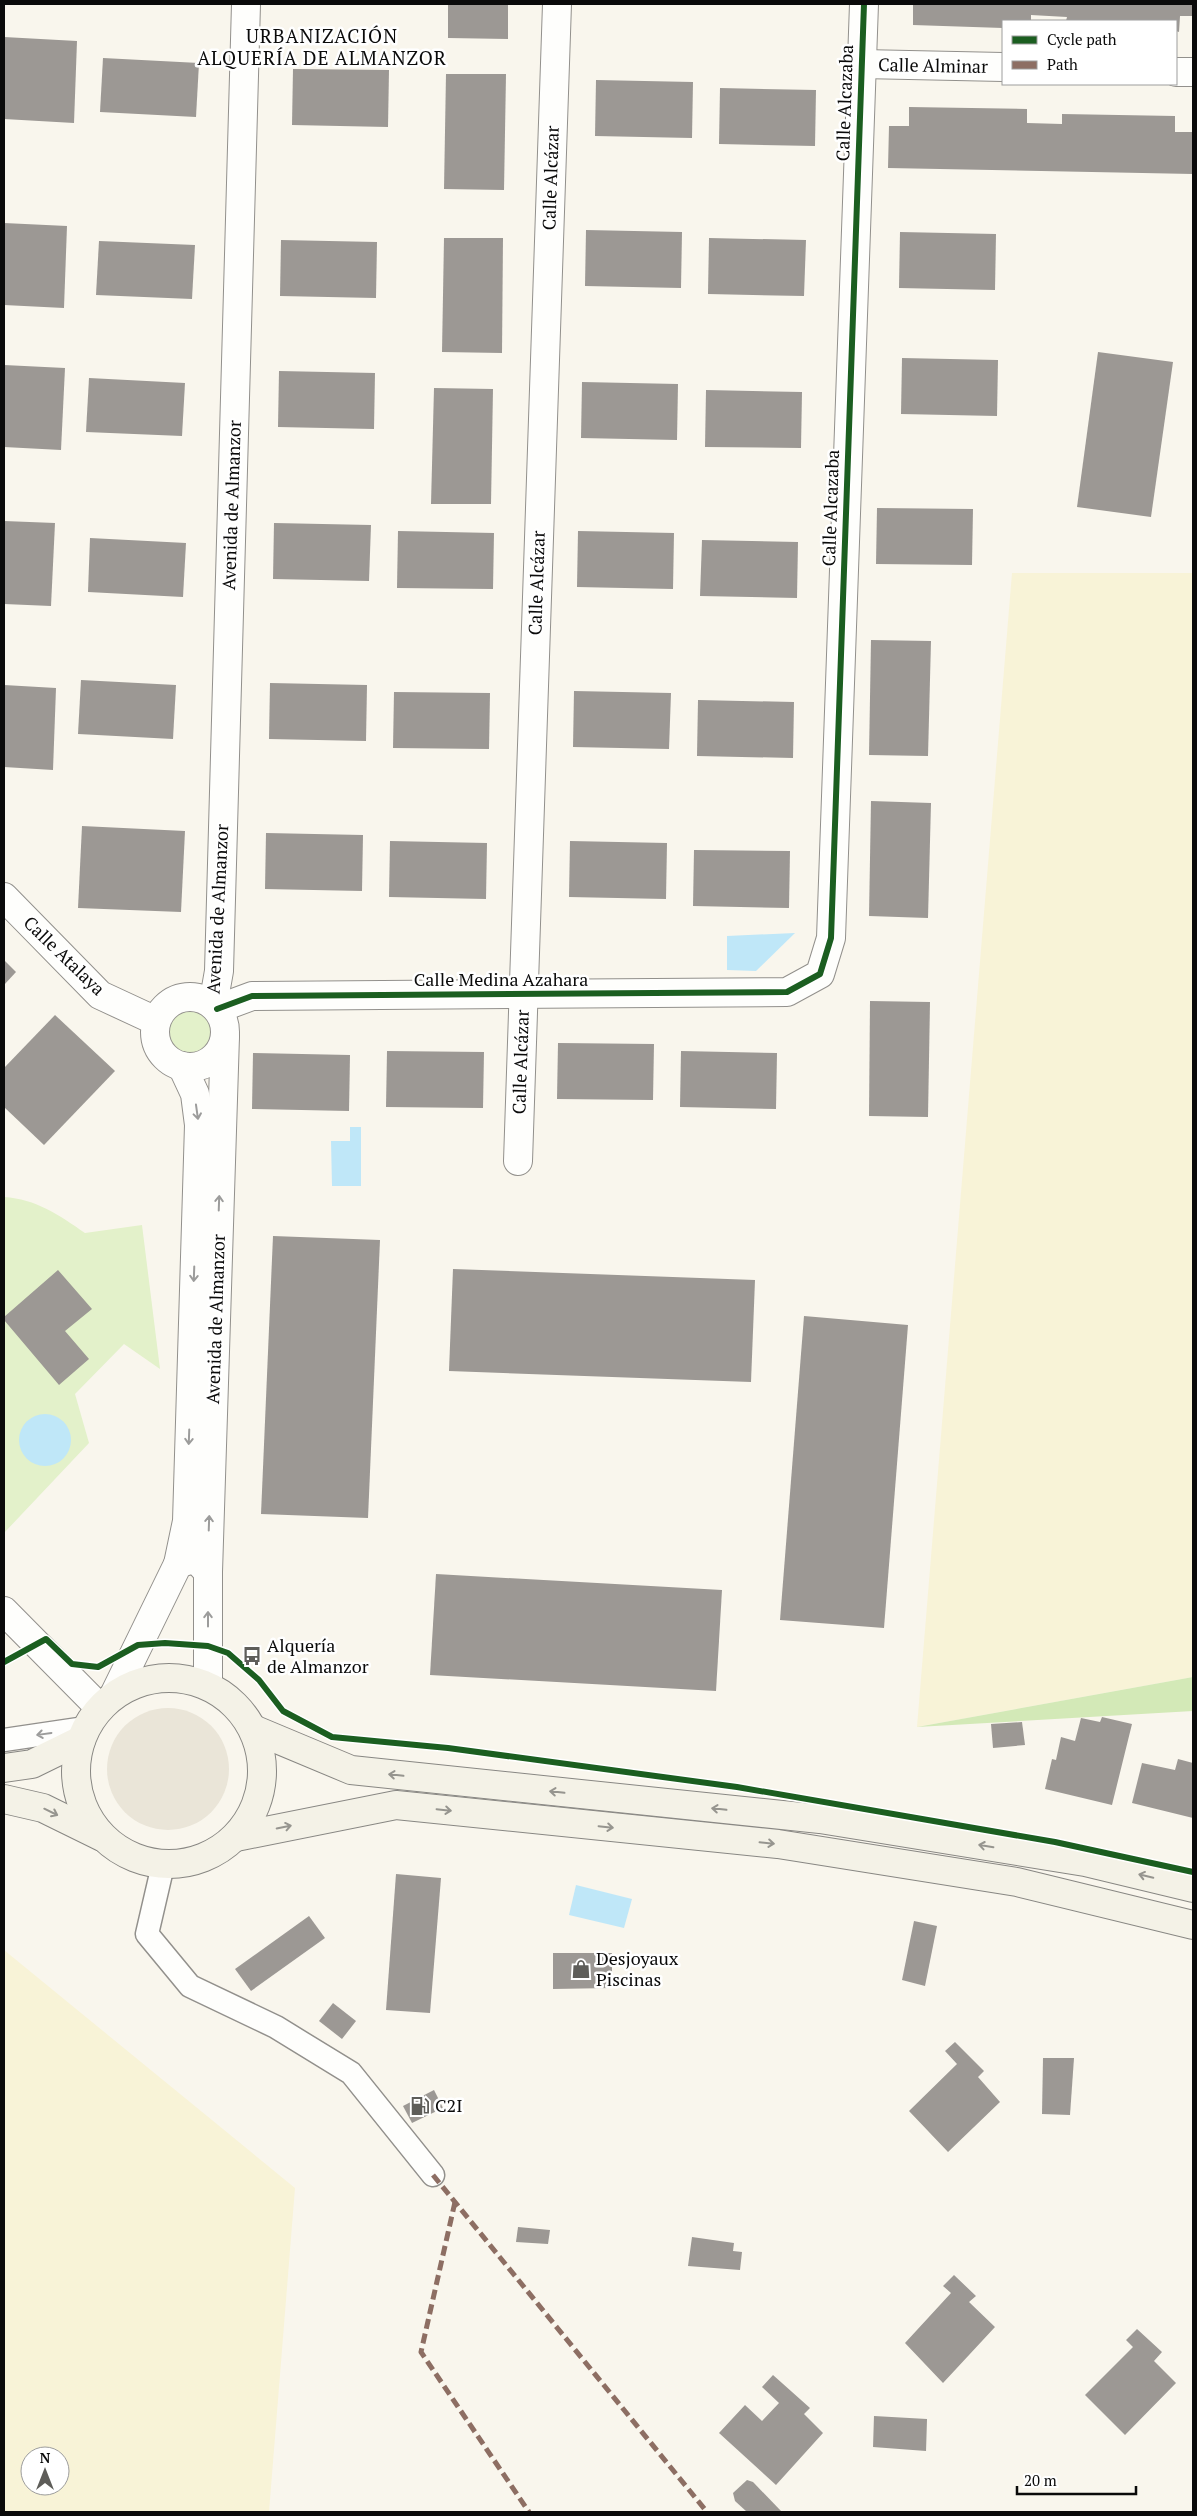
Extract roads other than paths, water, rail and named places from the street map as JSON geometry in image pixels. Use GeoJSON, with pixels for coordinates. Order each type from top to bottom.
{"type":"FeatureCollection","features":[{"type":"Feature","properties":{"kind":"main road"},"geometry":{"type":"LineString","coordinates":[[4,1768],[32,1764],[95,1718],[136,1684],[160,1678],[184,1678],[208,1686],[226,1697],[242,1711],[253,1729],[261,1751],[263,1774],[260,1797],[250,1818],[236,1837],[214,1853],[189,1863],[163,1865],[141,1861],[121,1851],[104,1838],[43,1808],[4,1798]]}},
{"type":"Feature","properties":{"kind":"main road"},"geometry":{"type":"LineString","coordinates":[[95,1718],[76,1760],[76,1780],[80,1801],[90,1821],[104,1838]]}},
{"type":"Feature","properties":{"kind":"main road"},"geometry":{"type":"LineString","coordinates":[[253,1729],[351,1770],[820,1819],[1085,1862],[1193,1888]]}},
{"type":"Feature","properties":{"kind":"main road"},"geometry":{"type":"LineString","coordinates":[[236,1837],[396,1805],[778,1844],[1017,1882],[1193,1925]]}},
{"type":"Feature","properties":{"kind":"street","name":"Avenida de Almanzor"},"geometry":{"type":"LineString","coordinates":[[215,1007],[219,961],[246,4]]}},
{"type":"Feature","properties":{"kind":"street","name":"Calle Alcázar"},"geometry":{"type":"LineString","coordinates":[[518,1161],[557,4]]}},
{"type":"Feature","properties":{"kind":"street","name":"Calle Alcazaba"},"geometry":{"type":"LineString","coordinates":[[787,992],[820,974],[831,938],[864,4]]}},
{"type":"Feature","properties":{"kind":"street","name":"Calle Alminar"},"geometry":{"type":"LineString","coordinates":[[862,64],[1002,67]]}},
{"type":"Feature","properties":{"kind":"street"},"geometry":{"type":"LineString","coordinates":[[1177,72],[1193,72]]}},
{"type":"Feature","properties":{"kind":"street","name":"Calle Atalaya"},"geometry":{"type":"LineString","coordinates":[[4,897],[100,995],[156,1021]]}},
{"type":"Feature","properties":{"kind":"street","name":"Calle Medina Azahara"},"geometry":{"type":"LineString","coordinates":[[215,1007],[252,996],[787,992]]}},
{"type":"Feature","properties":{"kind":"street"},"geometry":{"type":"LineString","coordinates":[[180,998],[203,999],[215,1007],[225,1026],[222,1048],[210,1060],[194,1066],[182,1066],[172,1062],[157,1044],[156,1021],[161,1011],[170,1003],[180,998]]}},
{"type":"Feature","properties":{"kind":"street","name":"Avenida de Almanzor"},"geometry":{"type":"LineString","coordinates":[[208,1686],[208,1572],[225,1036]]}},
{"type":"Feature","properties":{"kind":"street","name":"Avenida de Almanzor"},"geometry":{"type":"LineString","coordinates":[[95,1718],[178,1564],[187,1521],[199,1125],[194,1094],[182,1066]]}},
{"type":"Feature","properties":{"kind":"street"},"geometry":{"type":"LineString","coordinates":[[178,1564],[195,1558],[208,1572]]}},
{"type":"Feature","properties":{"kind":"street"},"geometry":{"type":"LineString","coordinates":[[4,1611],[95,1718]]}},
{"type":"Feature","properties":{"kind":"lane"},"geometry":{"type":"LineString","coordinates":[[4,1740],[95,1718]]}},
{"type":"Feature","properties":{"kind":"lane"},"geometry":{"type":"LineString","coordinates":[[163,1865],[147,1934],[190,1986],[276,2027],[351,2073],[433,2175]]}},
{"type":"Feature","properties":{"kind":"water"},"geometry":{"type":"Polygon","coordinates":[[[795,933],[756,971],[727,970],[727,936],[795,933]]]}},
{"type":"Feature","properties":{"kind":"water"},"geometry":{"type":"Polygon","coordinates":[[[350,1127],[361,1127],[361,1186],[332,1186],[331,1141],[350,1141],[350,1127]]]}},
{"type":"Feature","properties":{"kind":"water"},"geometry":{"type":"Polygon","coordinates":[[[45,1414],[55,1416],[63,1422],[69,1430],[71,1440],[69,1450],[63,1458],[55,1464],[45,1466],[35,1464],[27,1458],[21,1450],[19,1440],[21,1430],[27,1422],[35,1416],[45,1414]]]}},
{"type":"Feature","properties":{"kind":"water"},"geometry":{"type":"Polygon","coordinates":[[[576,1885],[632,1899],[624,1928],[569,1915],[576,1885]]]}},
{"type":"Feature","properties":{"kind":"place","name":"Alquería de Almanzor"},"geometry":{"type":"Point","coordinates":[252,1656]}},
{"type":"Feature","properties":{"kind":"place","name":"Desjoyaux Piscinas"},"geometry":{"type":"Point","coordinates":[581,1969]}},
{"type":"Feature","properties":{"kind":"place","name":"C2I"},"geometry":{"type":"Point","coordinates":[420,2106]}},
{"type":"Feature","properties":{"kind":"district","name":"URBANIZACIÓN ALQUERÍA DE ALMANZOR"},"geometry":{"type":"Point","coordinates":[322,47]}}]}
